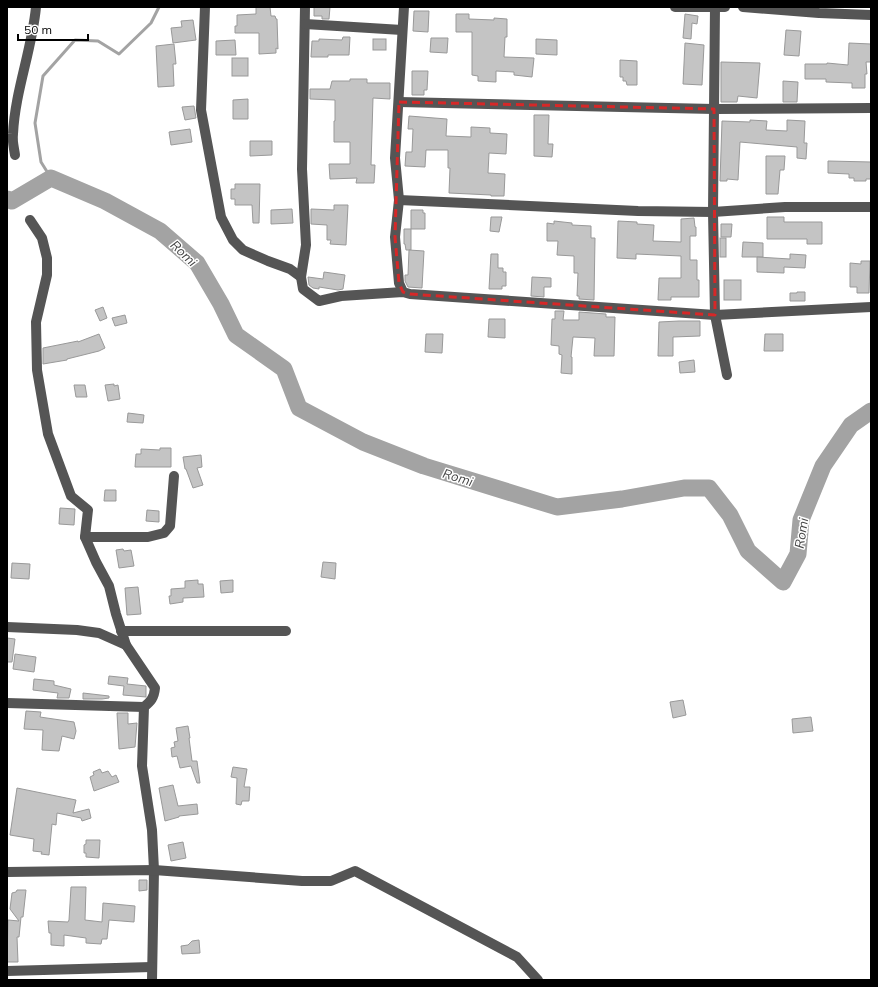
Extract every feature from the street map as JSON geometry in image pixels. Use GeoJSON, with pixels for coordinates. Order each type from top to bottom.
{"type":"FeatureCollection","features":[{"type":"Feature","properties":{"kind":"street"},"geometry":{"type":"LineString","coordinates":[[15,155],[12,135],[18,92],[34,24],[36,7]]}},
{"type":"Feature","properties":{"kind":"street"},"geometry":{"type":"LineString","coordinates":[[205,7],[200,110],[221,217],[233,240],[243,250],[290,269],[301,277]]}},
{"type":"Feature","properties":{"kind":"street"},"geometry":{"type":"LineString","coordinates":[[305,7],[302,169],[306,245],[301,277],[302,289],[319,301],[341,296],[403,292],[418,295],[715,314],[871,307]]}},
{"type":"Feature","properties":{"kind":"street"},"geometry":{"type":"LineString","coordinates":[[403,292],[399,283],[395,237],[399,200],[395,158],[404,7]]}},
{"type":"Feature","properties":{"kind":"street"},"geometry":{"type":"LineString","coordinates":[[675,7],[719,7],[714,109],[713,212],[715,314],[727,375]]}},
{"type":"Feature","properties":{"kind":"street"},"geometry":{"type":"LineString","coordinates":[[744,7],[820,13],[871,15]]}},
{"type":"Feature","properties":{"kind":"street"},"geometry":{"type":"LineString","coordinates":[[305,24],[402,30]]}},
{"type":"Feature","properties":{"kind":"street"},"geometry":{"type":"LineString","coordinates":[[399,102],[714,109],[871,108]]}},
{"type":"Feature","properties":{"kind":"street"},"geometry":{"type":"LineString","coordinates":[[399,200],[638,212],[713,212],[785,207],[871,207]]}},
{"type":"Feature","properties":{"kind":"street"},"geometry":{"type":"LineString","coordinates":[[7,703],[144,707],[152,701],[155,688],[126,645],[109,586],[85,537],[88,510],[71,496],[48,434],[37,370],[36,322],[47,275],[46,258],[42,238],[30,220]]}},
{"type":"Feature","properties":{"kind":"street"},"geometry":{"type":"LineString","coordinates":[[85,537],[148,537],[164,533],[170,526],[174,476]]}},
{"type":"Feature","properties":{"kind":"street"},"geometry":{"type":"LineString","coordinates":[[7,627],[84,631],[99,634],[126,645]]}},
{"type":"Feature","properties":{"kind":"street"},"geometry":{"type":"LineString","coordinates":[[121,631],[286,631]]}},
{"type":"Feature","properties":{"kind":"street"},"geometry":{"type":"LineString","coordinates":[[144,707],[142,766],[152,830],[154,870],[152,980]]}},
{"type":"Feature","properties":{"kind":"street"},"geometry":{"type":"LineString","coordinates":[[7,872],[154,870],[302,881],[331,881],[356,871],[517,957],[538,980]]}},
{"type":"Feature","properties":{"kind":"street"},"geometry":{"type":"LineString","coordinates":[[7,971],[152,967]]}},
{"type":"Feature","properties":{"kind":"highlighted area"},"geometry":{"type":"Polygon","coordinates":[[[399,102],[714,109],[715,315],[410,294],[403,292],[399,283],[395,237],[399,102]]]}},
{"type":"Feature","properties":{"kind":"building"},"geometry":{"type":"Polygon","coordinates":[[[256,7],[270,7],[271,16],[275,16],[277,19],[278,49],[276,48],[276,53],[259,54],[259,33],[235,33],[235,26],[237,26],[237,15],[256,14],[256,7]]]}},
{"type":"Feature","properties":{"kind":"building"},"geometry":{"type":"Polygon","coordinates":[[[314,7],[330,7],[329,19],[322,19],[322,16],[314,16],[314,7]]]}},
{"type":"Feature","properties":{"kind":"building"},"geometry":{"type":"Polygon","coordinates":[[[414,11],[429,11],[428,32],[413,31],[414,11]]]}},
{"type":"Feature","properties":{"kind":"building"},"geometry":{"type":"Polygon","coordinates":[[[456,14],[469,14],[469,19],[507,19],[507,37],[505,37],[504,57],[534,58],[532,77],[514,75],[514,72],[496,71],[496,82],[478,81],[478,76],[472,75],[472,32],[456,32],[456,14]]]}},
{"type":"Feature","properties":{"kind":"building"},"geometry":{"type":"Polygon","coordinates":[[[685,14],[698,16],[697,24],[692,23],[691,39],[683,38],[685,14]]]}},
{"type":"Feature","properties":{"kind":"building"},"geometry":{"type":"Polygon","coordinates":[[[193,20],[196,40],[173,43],[171,28],[182,27],[181,21],[193,20]]]}},
{"type":"Feature","properties":{"kind":"building"},"geometry":{"type":"Polygon","coordinates":[[[786,30],[801,31],[799,56],[784,55],[786,30]]]}},
{"type":"Feature","properties":{"kind":"building"},"geometry":{"type":"Polygon","coordinates":[[[343,37],[350,37],[349,55],[311,57],[312,41],[319,41],[319,39],[342,40],[343,37]]]}},
{"type":"Feature","properties":{"kind":"building"},"geometry":{"type":"Polygon","coordinates":[[[431,38],[448,38],[447,53],[430,52],[431,38]]]}},
{"type":"Feature","properties":{"kind":"building"},"geometry":{"type":"Polygon","coordinates":[[[373,39],[386,39],[386,50],[373,50],[373,39]]]}},
{"type":"Feature","properties":{"kind":"building"},"geometry":{"type":"Polygon","coordinates":[[[536,39],[557,40],[557,55],[536,54],[536,39]]]}},
{"type":"Feature","properties":{"kind":"building"},"geometry":{"type":"Polygon","coordinates":[[[235,40],[236,55],[216,55],[216,41],[235,40]]]}},
{"type":"Feature","properties":{"kind":"building"},"geometry":{"type":"Polygon","coordinates":[[[685,43],[704,45],[702,85],[683,84],[685,43]]]}},
{"type":"Feature","properties":{"kind":"building"},"geometry":{"type":"Polygon","coordinates":[[[849,43],[871,44],[871,62],[866,62],[867,74],[865,74],[865,88],[852,88],[852,83],[826,82],[826,79],[805,79],[805,64],[827,63],[848,65],[849,43]]]}},
{"type":"Feature","properties":{"kind":"building"},"geometry":{"type":"Polygon","coordinates":[[[174,44],[176,64],[173,64],[174,86],[158,87],[156,46],[174,44]]]}},
{"type":"Feature","properties":{"kind":"building"},"geometry":{"type":"Polygon","coordinates":[[[232,58],[248,58],[248,76],[232,76],[232,58]]]}},
{"type":"Feature","properties":{"kind":"building"},"geometry":{"type":"Polygon","coordinates":[[[620,60],[637,61],[637,85],[627,85],[626,81],[623,81],[623,77],[620,77],[620,60]]]}},
{"type":"Feature","properties":{"kind":"building"},"geometry":{"type":"Polygon","coordinates":[[[721,62],[760,63],[757,98],[738,96],[737,102],[721,102],[721,62]]]}},
{"type":"Feature","properties":{"kind":"building"},"geometry":{"type":"Polygon","coordinates":[[[412,71],[428,71],[427,90],[424,90],[424,95],[412,95],[412,71]]]}},
{"type":"Feature","properties":{"kind":"building"},"geometry":{"type":"Polygon","coordinates":[[[350,79],[367,79],[367,83],[390,83],[390,99],[373,98],[371,165],[375,165],[374,183],[356,183],[357,178],[330,179],[329,164],[350,164],[350,142],[334,142],[335,100],[310,99],[310,89],[330,89],[332,81],[350,81],[350,79]]]}},
{"type":"Feature","properties":{"kind":"building"},"geometry":{"type":"Polygon","coordinates":[[[783,81],[798,82],[797,102],[783,102],[783,81]]]}},
{"type":"Feature","properties":{"kind":"building"},"geometry":{"type":"Polygon","coordinates":[[[248,99],[248,119],[233,119],[233,100],[248,99]]]}},
{"type":"Feature","properties":{"kind":"building"},"geometry":{"type":"Polygon","coordinates":[[[194,106],[196,118],[185,120],[182,107],[194,106]]]}},
{"type":"Feature","properties":{"kind":"building"},"geometry":{"type":"Polygon","coordinates":[[[534,115],[549,115],[548,144],[553,144],[552,157],[534,156],[534,115]]]}},
{"type":"Feature","properties":{"kind":"building"},"geometry":{"type":"Polygon","coordinates":[[[409,116],[447,119],[446,136],[471,137],[471,127],[490,128],[490,133],[507,134],[506,154],[489,153],[488,173],[505,174],[504,196],[449,193],[450,168],[448,168],[448,150],[426,150],[425,167],[405,166],[406,152],[412,152],[413,129],[408,129],[409,116]]]}},
{"type":"Feature","properties":{"kind":"building"},"geometry":{"type":"Polygon","coordinates":[[[750,120],[767,121],[766,130],[787,131],[787,120],[805,121],[804,143],[807,143],[806,159],[797,158],[797,147],[740,142],[738,180],[727,179],[727,181],[720,181],[722,121],[750,122],[750,120]]]}},
{"type":"Feature","properties":{"kind":"building"},"geometry":{"type":"Polygon","coordinates":[[[190,129],[192,142],[171,145],[169,132],[190,129]]]}},
{"type":"Feature","properties":{"kind":"building"},"geometry":{"type":"Polygon","coordinates":[[[250,141],[272,141],[272,155],[250,156],[250,141]]]}},
{"type":"Feature","properties":{"kind":"building"},"geometry":{"type":"Polygon","coordinates":[[[766,156],[785,156],[784,170],[780,170],[778,194],[766,194],[766,156]]]}},
{"type":"Feature","properties":{"kind":"building"},"geometry":{"type":"Polygon","coordinates":[[[828,161],[871,162],[871,179],[866,179],[866,181],[854,181],[854,178],[849,178],[849,174],[828,173],[828,161]]]}},
{"type":"Feature","properties":{"kind":"building"},"geometry":{"type":"Polygon","coordinates":[[[235,184],[260,184],[259,223],[253,223],[252,205],[235,205],[235,199],[231,199],[231,189],[235,189],[235,184]]]}},
{"type":"Feature","properties":{"kind":"building"},"geometry":{"type":"Polygon","coordinates":[[[334,205],[348,205],[346,245],[330,244],[331,240],[327,240],[327,225],[311,224],[311,209],[334,210],[334,205]]]}},
{"type":"Feature","properties":{"kind":"building"},"geometry":{"type":"Polygon","coordinates":[[[292,209],[293,223],[271,224],[271,210],[292,209]]]}},
{"type":"Feature","properties":{"kind":"building"},"geometry":{"type":"Polygon","coordinates":[[[411,210],[423,210],[423,213],[425,213],[425,229],[411,229],[411,210]]]}},
{"type":"Feature","properties":{"kind":"building"},"geometry":{"type":"Polygon","coordinates":[[[491,217],[502,217],[499,232],[490,231],[491,217]]]}},
{"type":"Feature","properties":{"kind":"building"},"geometry":{"type":"Polygon","coordinates":[[[767,217],[784,217],[784,222],[822,222],[822,244],[807,244],[807,239],[767,239],[767,217]]]}},
{"type":"Feature","properties":{"kind":"building"},"geometry":{"type":"Polygon","coordinates":[[[694,218],[696,236],[690,236],[690,260],[697,260],[699,297],[671,297],[671,300],[658,300],[659,278],[681,278],[681,256],[636,254],[636,259],[617,258],[618,221],[654,225],[653,241],[681,242],[681,219],[694,218]]]}},
{"type":"Feature","properties":{"kind":"building"},"geometry":{"type":"Polygon","coordinates":[[[554,221],[572,223],[572,225],[591,226],[591,238],[595,238],[594,300],[579,299],[579,296],[577,296],[578,273],[574,273],[574,256],[557,255],[558,241],[547,241],[547,223],[554,224],[554,221]]]}},
{"type":"Feature","properties":{"kind":"building"},"geometry":{"type":"Polygon","coordinates":[[[721,224],[732,224],[731,237],[721,237],[721,224]]]}},
{"type":"Feature","properties":{"kind":"building"},"geometry":{"type":"Polygon","coordinates":[[[404,229],[411,229],[411,250],[406,250],[404,244],[404,229]]]}},
{"type":"Feature","properties":{"kind":"building"},"geometry":{"type":"Polygon","coordinates":[[[720,238],[726,238],[726,257],[720,257],[720,238]]]}},
{"type":"Feature","properties":{"kind":"building"},"geometry":{"type":"Polygon","coordinates":[[[743,242],[763,243],[763,257],[742,257],[743,242]]]}},
{"type":"Feature","properties":{"kind":"building"},"geometry":{"type":"Polygon","coordinates":[[[409,250],[424,251],[422,288],[408,287],[405,281],[405,275],[408,275],[409,250]]]}},
{"type":"Feature","properties":{"kind":"building"},"geometry":{"type":"Polygon","coordinates":[[[491,254],[498,254],[498,268],[503,268],[503,272],[506,272],[506,286],[502,286],[502,289],[489,289],[491,254]]]}},
{"type":"Feature","properties":{"kind":"building"},"geometry":{"type":"Polygon","coordinates":[[[790,254],[806,255],[805,268],[784,267],[784,273],[757,272],[757,257],[790,259],[790,254]]]}},
{"type":"Feature","properties":{"kind":"building"},"geometry":{"type":"Polygon","coordinates":[[[861,261],[870,261],[869,293],[857,293],[857,287],[850,287],[850,263],[861,264],[861,261]]]}},
{"type":"Feature","properties":{"kind":"building"},"geometry":{"type":"Polygon","coordinates":[[[324,272],[345,275],[343,289],[338,290],[319,287],[319,289],[313,288],[309,285],[308,277],[323,279],[324,272]]]}},
{"type":"Feature","properties":{"kind":"building"},"geometry":{"type":"Polygon","coordinates":[[[532,277],[551,278],[551,287],[544,287],[544,297],[531,296],[532,277]]]}},
{"type":"Feature","properties":{"kind":"building"},"geometry":{"type":"Polygon","coordinates":[[[724,280],[741,280],[741,300],[724,300],[724,280]]]}},
{"type":"Feature","properties":{"kind":"building"},"geometry":{"type":"Polygon","coordinates":[[[805,292],[805,301],[790,301],[790,293],[805,292]]]}},
{"type":"Feature","properties":{"kind":"building"},"geometry":{"type":"Polygon","coordinates":[[[103,307],[107,318],[100,321],[95,310],[103,307]]]}},
{"type":"Feature","properties":{"kind":"building"},"geometry":{"type":"Polygon","coordinates":[[[555,311],[564,311],[563,320],[579,320],[579,312],[606,314],[606,317],[615,317],[614,356],[594,356],[595,338],[573,337],[571,357],[572,374],[561,373],[562,355],[559,354],[559,346],[551,345],[552,319],[555,319],[555,311]]]}},
{"type":"Feature","properties":{"kind":"building"},"geometry":{"type":"Polygon","coordinates":[[[125,315],[127,323],[115,326],[112,318],[125,315]]]}},
{"type":"Feature","properties":{"kind":"building"},"geometry":{"type":"Polygon","coordinates":[[[489,319],[505,319],[505,338],[488,337],[489,319]]]}},
{"type":"Feature","properties":{"kind":"building"},"geometry":{"type":"Polygon","coordinates":[[[700,321],[700,336],[673,337],[673,356],[658,356],[659,322],[700,321]]]}},
{"type":"Feature","properties":{"kind":"building"},"geometry":{"type":"Polygon","coordinates":[[[99,334],[105,348],[67,360],[43,364],[43,348],[78,342],[99,334]]]}},
{"type":"Feature","properties":{"kind":"building"},"geometry":{"type":"Polygon","coordinates":[[[426,334],[443,334],[442,353],[425,352],[426,334]]]}},
{"type":"Feature","properties":{"kind":"building"},"geometry":{"type":"Polygon","coordinates":[[[765,334],[783,334],[783,351],[764,351],[765,334]]]}},
{"type":"Feature","properties":{"kind":"building"},"geometry":{"type":"Polygon","coordinates":[[[694,360],[695,372],[680,373],[679,362],[694,360]]]}},
{"type":"Feature","properties":{"kind":"building"},"geometry":{"type":"Polygon","coordinates":[[[114,384],[114,386],[118,385],[120,399],[108,401],[105,385],[114,384]]]}},
{"type":"Feature","properties":{"kind":"building"},"geometry":{"type":"Polygon","coordinates":[[[74,385],[85,385],[87,397],[76,397],[74,385]]]}},
{"type":"Feature","properties":{"kind":"building"},"geometry":{"type":"Polygon","coordinates":[[[128,413],[144,415],[143,423],[127,422],[128,413]]]}},
{"type":"Feature","properties":{"kind":"building"},"geometry":{"type":"Polygon","coordinates":[[[160,448],[171,448],[171,467],[135,467],[136,454],[141,454],[141,449],[160,450],[160,448]]]}},
{"type":"Feature","properties":{"kind":"building"},"geometry":{"type":"Polygon","coordinates":[[[201,455],[202,467],[197,468],[203,485],[193,488],[185,469],[183,457],[201,455]]]}},
{"type":"Feature","properties":{"kind":"building"},"geometry":{"type":"Polygon","coordinates":[[[105,490],[116,490],[116,501],[104,501],[105,490]]]}},
{"type":"Feature","properties":{"kind":"building"},"geometry":{"type":"Polygon","coordinates":[[[60,508],[75,509],[74,525],[59,524],[60,508]]]}},
{"type":"Feature","properties":{"kind":"building"},"geometry":{"type":"Polygon","coordinates":[[[147,510],[159,511],[159,522],[146,521],[147,510]]]}},
{"type":"Feature","properties":{"kind":"building"},"geometry":{"type":"Polygon","coordinates":[[[123,549],[124,551],[131,550],[134,566],[119,568],[116,550],[123,549]]]}},
{"type":"Feature","properties":{"kind":"building"},"geometry":{"type":"Polygon","coordinates":[[[323,562],[336,563],[335,579],[321,577],[323,562]]]}},
{"type":"Feature","properties":{"kind":"building"},"geometry":{"type":"Polygon","coordinates":[[[12,563],[30,564],[29,579],[11,578],[12,563]]]}},
{"type":"Feature","properties":{"kind":"building"},"geometry":{"type":"Polygon","coordinates":[[[198,580],[198,584],[203,584],[204,597],[183,598],[183,602],[170,604],[169,596],[171,596],[171,589],[185,588],[185,581],[198,580]]]}},
{"type":"Feature","properties":{"kind":"building"},"geometry":{"type":"Polygon","coordinates":[[[233,580],[233,592],[221,593],[220,581],[233,580]]]}},
{"type":"Feature","properties":{"kind":"building"},"geometry":{"type":"Polygon","coordinates":[[[138,587],[141,614],[127,615],[125,588],[138,587]]]}},
{"type":"Feature","properties":{"kind":"building"},"geometry":{"type":"Polygon","coordinates":[[[7,638],[15,639],[12,662],[7,662],[7,638]]]}},
{"type":"Feature","properties":{"kind":"building"},"geometry":{"type":"Polygon","coordinates":[[[15,654],[36,657],[34,672],[13,669],[15,654]]]}},
{"type":"Feature","properties":{"kind":"building"},"geometry":{"type":"Polygon","coordinates":[[[109,676],[128,678],[127,684],[146,686],[146,697],[123,695],[124,686],[108,684],[109,676]]]}},
{"type":"Feature","properties":{"kind":"building"},"geometry":{"type":"Polygon","coordinates":[[[34,679],[54,681],[54,685],[71,689],[69,698],[57,698],[58,693],[33,690],[34,679]]]}},
{"type":"Feature","properties":{"kind":"building"},"geometry":{"type":"Polygon","coordinates":[[[83,693],[109,696],[109,698],[83,699],[83,693]]]}},
{"type":"Feature","properties":{"kind":"building"},"geometry":{"type":"Polygon","coordinates":[[[683,700],[686,715],[673,718],[670,702],[683,700]]]}},
{"type":"Feature","properties":{"kind":"building"},"geometry":{"type":"Polygon","coordinates":[[[26,711],[41,712],[40,717],[74,722],[76,731],[74,739],[62,736],[59,751],[42,750],[43,730],[24,729],[26,711]]]}},
{"type":"Feature","properties":{"kind":"building"},"geometry":{"type":"Polygon","coordinates":[[[117,713],[128,713],[128,724],[137,723],[135,747],[119,749],[117,713]]]}},
{"type":"Feature","properties":{"kind":"building"},"geometry":{"type":"Polygon","coordinates":[[[811,717],[813,731],[793,733],[792,719],[811,717]]]}},
{"type":"Feature","properties":{"kind":"building"},"geometry":{"type":"Polygon","coordinates":[[[188,726],[192,761],[197,761],[200,783],[197,783],[191,766],[180,768],[177,756],[172,757],[171,748],[175,747],[174,742],[178,741],[176,728],[188,726]]]}},
{"type":"Feature","properties":{"kind":"building"},"geometry":{"type":"Polygon","coordinates":[[[233,767],[247,769],[244,787],[250,787],[249,801],[242,801],[241,805],[236,804],[237,778],[231,777],[233,767]]]}},
{"type":"Feature","properties":{"kind":"building"},"geometry":{"type":"Polygon","coordinates":[[[100,769],[102,773],[108,771],[112,777],[116,775],[119,782],[94,791],[90,777],[94,775],[93,772],[100,769]]]}},
{"type":"Feature","properties":{"kind":"building"},"geometry":{"type":"Polygon","coordinates":[[[173,785],[178,806],[197,804],[198,814],[179,816],[165,821],[159,788],[173,785]]]}},
{"type":"Feature","properties":{"kind":"building"},"geometry":{"type":"Polygon","coordinates":[[[17,788],[76,800],[73,813],[89,809],[91,818],[82,821],[81,818],[57,813],[56,825],[52,824],[49,855],[41,854],[42,852],[33,851],[34,839],[10,835],[17,788]]]}},
{"type":"Feature","properties":{"kind":"building"},"geometry":{"type":"Polygon","coordinates":[[[86,840],[100,840],[99,858],[86,857],[86,853],[84,853],[84,845],[86,844],[86,840]]]}},
{"type":"Feature","properties":{"kind":"building"},"geometry":{"type":"Polygon","coordinates":[[[183,842],[186,858],[171,861],[168,845],[183,842]]]}},
{"type":"Feature","properties":{"kind":"building"},"geometry":{"type":"Polygon","coordinates":[[[139,880],[147,880],[147,890],[139,891],[139,880]]]}},
{"type":"Feature","properties":{"kind":"building"},"geometry":{"type":"Polygon","coordinates":[[[71,887],[86,887],[85,920],[102,922],[103,903],[135,906],[134,922],[109,920],[107,939],[102,939],[101,944],[86,943],[86,938],[64,935],[64,946],[51,945],[51,933],[49,933],[48,921],[68,922],[71,887]]]}},
{"type":"Feature","properties":{"kind":"building"},"geometry":{"type":"Polygon","coordinates":[[[17,890],[26,890],[23,917],[21,917],[19,937],[17,937],[18,962],[7,962],[8,920],[19,921],[10,909],[12,893],[16,892],[17,890]]]}},
{"type":"Feature","properties":{"kind":"building"},"geometry":{"type":"Polygon","coordinates":[[[199,940],[200,953],[182,954],[181,946],[188,945],[192,941],[199,940]]]}},
{"type":"Feature","properties":{"kind":"waterway"},"geometry":{"type":"LineString","coordinates":[[51,178],[41,162],[35,123],[43,76],[75,40],[98,41],[119,54],[151,23],[159,7]]}},
{"type":"Feature","properties":{"kind":"waterway","name":"Romi"},"geometry":{"type":"LineString","coordinates":[[7,199],[12,201],[51,178],[105,201],[160,231],[197,263],[221,304],[236,335],[284,369],[299,408],[363,442],[424,466],[557,507],[622,499],[684,488],[709,488],[730,515],[748,551],[783,582],[798,554],[801,520],[823,466],[851,425],[871,411]]}}]}
